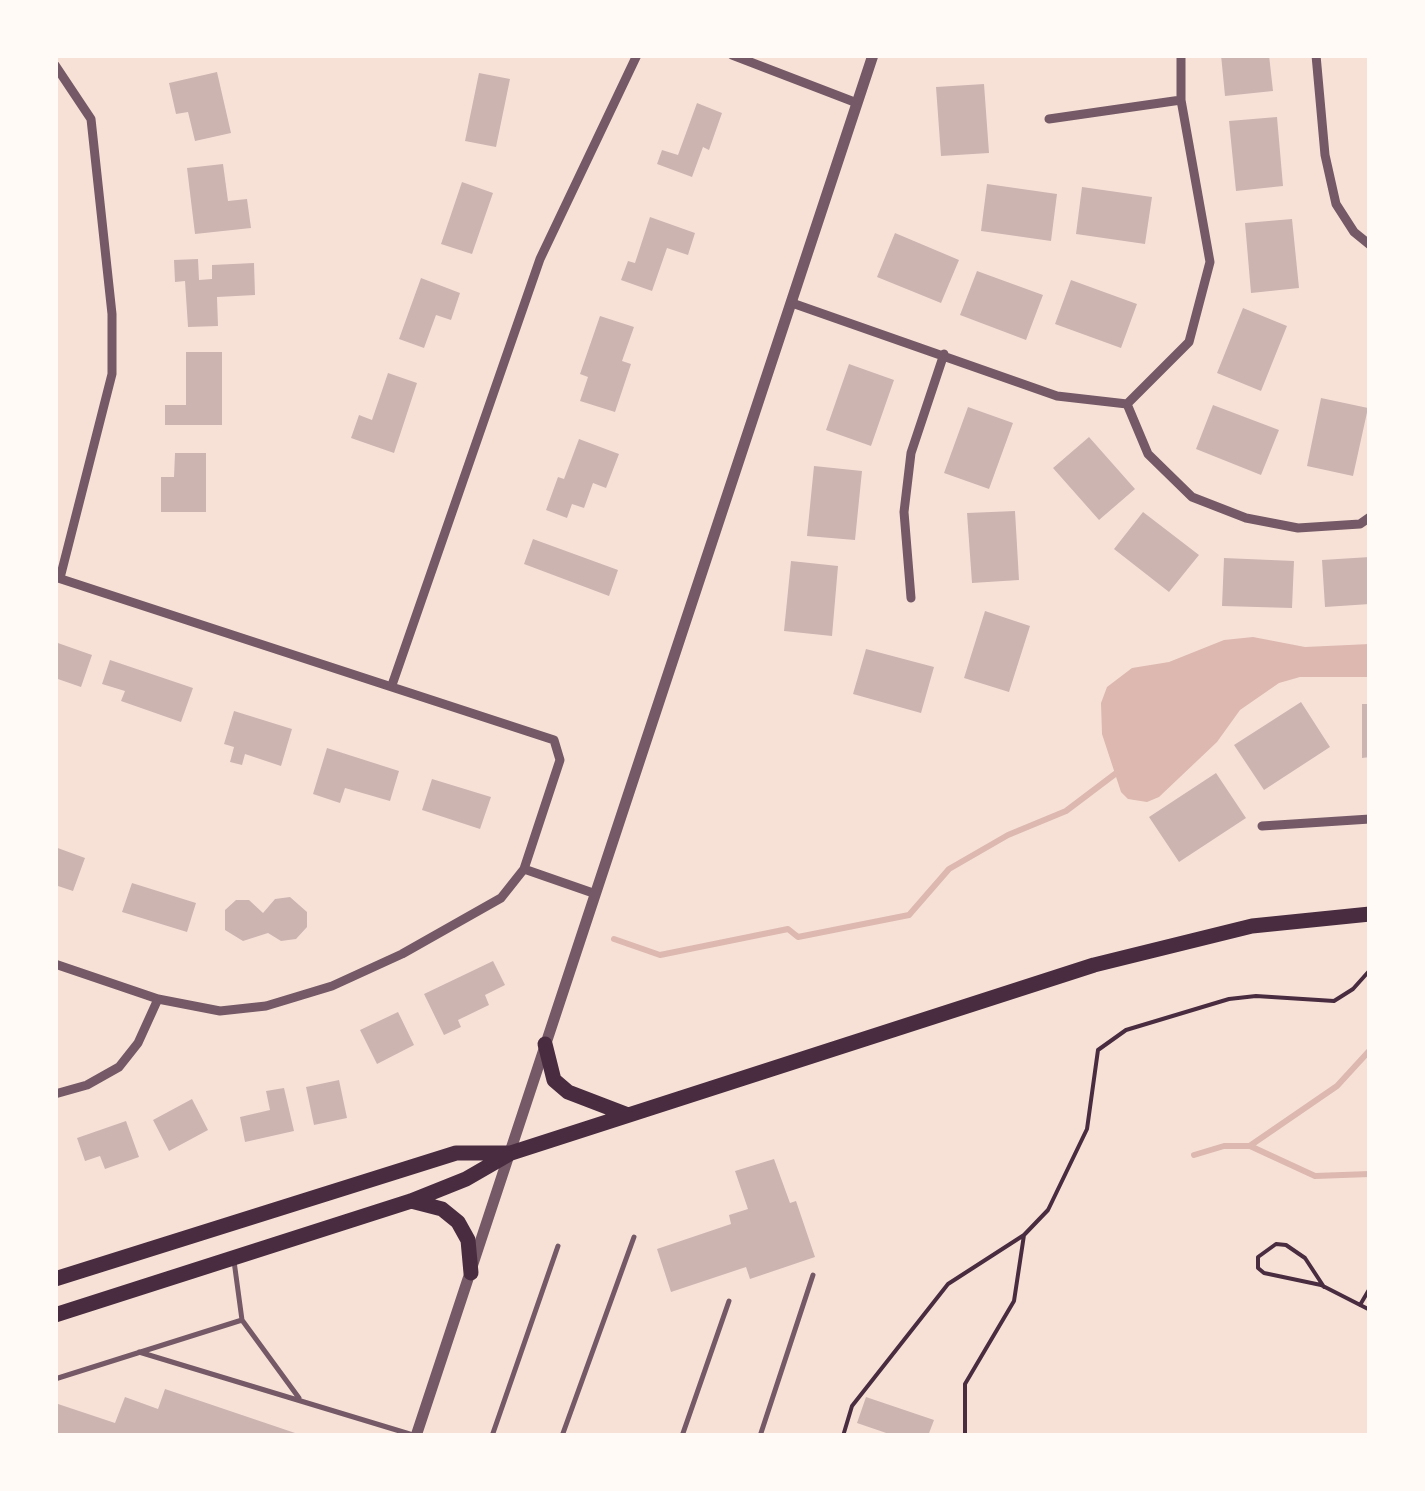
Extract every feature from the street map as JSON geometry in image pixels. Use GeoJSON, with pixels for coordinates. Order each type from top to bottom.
{"type":"FeatureCollection","features":[{"type":"Feature","properties":{"kind":"main road"},"geometry":{"type":"LineString","coordinates":[[55,1315],[411,1201],[466,1179],[511,1153],[1094,965],[1252,926],[1370,914]]}},
{"type":"Feature","properties":{"kind":"main road"},"geometry":{"type":"LineString","coordinates":[[544,1044],[554,1080],[568,1092],[628,1115]]}},
{"type":"Feature","properties":{"kind":"main road"},"geometry":{"type":"LineString","coordinates":[[55,1279],[456,1153],[511,1153]]}},
{"type":"Feature","properties":{"kind":"main road"},"geometry":{"type":"LineString","coordinates":[[411,1201],[442,1209],[458,1222],[468,1240],[471,1272]]}},
{"type":"Feature","properties":{"kind":"street"},"geometry":{"type":"LineString","coordinates":[[392,685],[540,259],[637,55]]}},
{"type":"Feature","properties":{"kind":"street"},"geometry":{"type":"LineString","coordinates":[[732,55],[857,103]]}},
{"type":"Feature","properties":{"kind":"street"},"geometry":{"type":"LineString","coordinates":[[416,1436],[873,55]]}},
{"type":"Feature","properties":{"kind":"street"},"geometry":{"type":"LineString","coordinates":[[1127,404],[1189,342],[1210,262],[1181,100],[1182,55]]}},
{"type":"Feature","properties":{"kind":"street"},"geometry":{"type":"LineString","coordinates":[[1316,55],[1325,155],[1336,204],[1354,232],[1370,245]]}},
{"type":"Feature","properties":{"kind":"street"},"geometry":{"type":"LineString","coordinates":[[55,65],[91,119],[112,314],[112,374],[57,578],[554,740],[560,760],[524,869],[501,898],[332,986],[266,1006],[220,1011],[158,999],[55,964]]}},
{"type":"Feature","properties":{"kind":"street"},"geometry":{"type":"LineString","coordinates":[[1049,119],[1181,100]]}},
{"type":"Feature","properties":{"kind":"street"},"geometry":{"type":"LineString","coordinates":[[792,303],[1056,396],[1127,404]]}},
{"type":"Feature","properties":{"kind":"street"},"geometry":{"type":"LineString","coordinates":[[911,598],[904,512],[911,453],[944,354]]}},
{"type":"Feature","properties":{"kind":"street"},"geometry":{"type":"LineString","coordinates":[[1127,404],[1148,454],[1192,497],[1246,518],[1298,528],[1360,524],[1370,517]]}},
{"type":"Feature","properties":{"kind":"street"},"geometry":{"type":"LineString","coordinates":[[1262,826],[1370,818]]}},
{"type":"Feature","properties":{"kind":"street"},"geometry":{"type":"LineString","coordinates":[[524,869],[594,893]]}},
{"type":"Feature","properties":{"kind":"street"},"geometry":{"type":"LineString","coordinates":[[55,1094],[87,1085],[120,1067],[138,1043],[158,999]]}},
{"type":"Feature","properties":{"kind":"lane"},"geometry":{"type":"LineString","coordinates":[[562,1436],[634,1236]]}},
{"type":"Feature","properties":{"kind":"lane"},"geometry":{"type":"LineString","coordinates":[[492,1436],[558,1246]]}},
{"type":"Feature","properties":{"kind":"lane"},"geometry":{"type":"LineString","coordinates":[[233,1258],[242,1320],[301,1401]]}},
{"type":"Feature","properties":{"kind":"lane"},"geometry":{"type":"LineString","coordinates":[[760,1436],[813,1276]]}},
{"type":"Feature","properties":{"kind":"lane"},"geometry":{"type":"LineString","coordinates":[[682,1436],[729,1301]]}},
{"type":"Feature","properties":{"kind":"lane"},"geometry":{"type":"LineString","coordinates":[[55,1379],[242,1320]]}},
{"type":"Feature","properties":{"kind":"lane"},"geometry":{"type":"LineString","coordinates":[[138,1352],[416,1436]]}},
{"type":"Feature","properties":{"kind":"path"},"geometry":{"type":"LineString","coordinates":[[843,1436],[858,1397],[948,1284],[1024,1235],[1048,1210],[1074,1163],[1087,1129],[1098,1050],[1106,1042],[1126,1030],[1229,999],[1256,996],[1334,1001],[1370,970]]}},
{"type":"Feature","properties":{"kind":"path"},"geometry":{"type":"LineString","coordinates":[[965,1436],[966,1384],[1014,1301],[1024,1235]]}},
{"type":"Feature","properties":{"kind":"path"},"geometry":{"type":"LineString","coordinates":[[1324,1287],[1306,1258],[1286,1245],[1276,1244],[1258,1257],[1258,1268],[1264,1272],[1324,1287],[1370,1310]]}},
{"type":"Feature","properties":{"kind":"path"},"geometry":{"type":"LineString","coordinates":[[1360,1305],[1370,1288]]}},
{"type":"Feature","properties":{"kind":"shaded area"},"geometry":{"type":"Polygon","coordinates":[[[1253,637],[1305,647],[1370,644],[1370,677],[1300,677],[1279,683],[1240,710],[1217,742],[1159,797],[1147,802],[1128,799],[1121,792],[1102,734],[1101,703],[1107,687],[1132,668],[1169,662],[1224,640],[1253,637]]]}},
{"type":"Feature","properties":{"kind":"building"},"geometry":{"type":"Polygon","coordinates":[[[1221,55],[1269,55],[1273,91],[1225,96],[1221,55]]]}},
{"type":"Feature","properties":{"kind":"building"},"geometry":{"type":"Polygon","coordinates":[[[217,72],[231,133],[195,141],[188,112],[176,114],[169,83],[217,72]]]}},
{"type":"Feature","properties":{"kind":"building"},"geometry":{"type":"Polygon","coordinates":[[[479,73],[510,79],[496,147],[465,141],[479,73]]]}},
{"type":"Feature","properties":{"kind":"building"},"geometry":{"type":"Polygon","coordinates":[[[984,84],[989,153],[941,156],[936,87],[984,84]]]}},
{"type":"Feature","properties":{"kind":"building"},"geometry":{"type":"Polygon","coordinates":[[[697,103],[722,113],[709,150],[703,147],[692,177],[657,164],[662,150],[678,155],[697,103]]]}},
{"type":"Feature","properties":{"kind":"building"},"geometry":{"type":"Polygon","coordinates":[[[1277,117],[1283,186],[1236,191],[1229,121],[1277,117]]]}},
{"type":"Feature","properties":{"kind":"building"},"geometry":{"type":"Polygon","coordinates":[[[223,164],[228,201],[247,199],[251,228],[195,234],[187,168],[223,164]]]}},
{"type":"Feature","properties":{"kind":"building"},"geometry":{"type":"Polygon","coordinates":[[[462,182],[493,193],[472,254],[441,244],[462,182]]]}},
{"type":"Feature","properties":{"kind":"building"},"geometry":{"type":"Polygon","coordinates":[[[987,184],[1057,194],[1051,241],[981,231],[987,184]]]}},
{"type":"Feature","properties":{"kind":"building"},"geometry":{"type":"Polygon","coordinates":[[[1082,187],[1152,197],[1145,244],[1076,234],[1082,187]]]}},
{"type":"Feature","properties":{"kind":"building"},"geometry":{"type":"Polygon","coordinates":[[[650,217],[695,233],[688,255],[667,248],[652,291],[621,280],[628,261],[635,263],[650,217]]]}},
{"type":"Feature","properties":{"kind":"building"},"geometry":{"type":"Polygon","coordinates":[[[1292,219],[1299,288],[1251,293],[1245,223],[1292,219]]]}},
{"type":"Feature","properties":{"kind":"building"},"geometry":{"type":"Polygon","coordinates":[[[895,233],[959,260],[941,303],[877,277],[895,233]]]}},
{"type":"Feature","properties":{"kind":"building"},"geometry":{"type":"Polygon","coordinates":[[[198,259],[199,280],[212,279],[212,265],[254,263],[255,295],[217,297],[218,326],[188,327],[185,281],[175,282],[174,260],[198,259]]]}},
{"type":"Feature","properties":{"kind":"building"},"geometry":{"type":"Polygon","coordinates":[[[977,271],[1043,295],[1026,340],[960,315],[977,271]]]}},
{"type":"Feature","properties":{"kind":"building"},"geometry":{"type":"Polygon","coordinates":[[[421,278],[460,293],[451,320],[436,315],[424,348],[399,339],[421,278]]]}},
{"type":"Feature","properties":{"kind":"building"},"geometry":{"type":"Polygon","coordinates":[[[1071,280],[1137,304],[1121,348],[1055,324],[1071,280]]]}},
{"type":"Feature","properties":{"kind":"building"},"geometry":{"type":"Polygon","coordinates":[[[1243,308],[1287,326],[1261,391],[1217,373],[1243,308]]]}},
{"type":"Feature","properties":{"kind":"building"},"geometry":{"type":"Polygon","coordinates":[[[600,316],[634,327],[622,361],[631,364],[615,412],[580,401],[588,377],[580,374],[600,316]]]}},
{"type":"Feature","properties":{"kind":"building"},"geometry":{"type":"Polygon","coordinates":[[[186,352],[222,352],[222,425],[165,425],[165,405],[186,405],[186,352]]]}},
{"type":"Feature","properties":{"kind":"building"},"geometry":{"type":"Polygon","coordinates":[[[849,364],[894,380],[871,446],[826,430],[849,364]]]}},
{"type":"Feature","properties":{"kind":"building"},"geometry":{"type":"Polygon","coordinates":[[[388,373],[417,383],[394,453],[351,438],[359,415],[372,420],[388,373]]]}},
{"type":"Feature","properties":{"kind":"building"},"geometry":{"type":"Polygon","coordinates":[[[1321,398],[1368,408],[1353,476],[1307,466],[1321,398]]]}},
{"type":"Feature","properties":{"kind":"building"},"geometry":{"type":"Polygon","coordinates":[[[1213,405],[1279,430],[1261,475],[1196,449],[1213,405]]]}},
{"type":"Feature","properties":{"kind":"building"},"geometry":{"type":"Polygon","coordinates":[[[968,407],[1013,423],[989,489],[944,473],[968,407]]]}},
{"type":"Feature","properties":{"kind":"building"},"geometry":{"type":"Polygon","coordinates":[[[1089,437],[1135,489],[1099,520],[1053,468],[1089,437]]]}},
{"type":"Feature","properties":{"kind":"building"},"geometry":{"type":"Polygon","coordinates":[[[579,439],[619,454],[606,488],[593,483],[584,508],[572,504],[567,518],[546,510],[558,477],[564,479],[579,439]]]}},
{"type":"Feature","properties":{"kind":"building"},"geometry":{"type":"Polygon","coordinates":[[[175,453],[206,453],[206,512],[161,512],[161,477],[174,477],[175,453]]]}},
{"type":"Feature","properties":{"kind":"building"},"geometry":{"type":"Polygon","coordinates":[[[814,466],[862,471],[855,540],[807,536],[814,466]]]}},
{"type":"Feature","properties":{"kind":"building"},"geometry":{"type":"Polygon","coordinates":[[[1015,511],[1019,580],[972,583],[967,513],[1015,511]]]}},
{"type":"Feature","properties":{"kind":"building"},"geometry":{"type":"Polygon","coordinates":[[[1143,512],[1199,555],[1169,592],[1114,549],[1143,512]]]}},
{"type":"Feature","properties":{"kind":"building"},"geometry":{"type":"Polygon","coordinates":[[[533,539],[618,570],[609,596],[524,564],[533,539]]]}},
{"type":"Feature","properties":{"kind":"building"},"geometry":{"type":"Polygon","coordinates":[[[1370,557],[1370,604],[1325,607],[1322,560],[1370,557]]]}},
{"type":"Feature","properties":{"kind":"building"},"geometry":{"type":"Polygon","coordinates":[[[1224,558],[1294,561],[1292,608],[1222,606],[1224,558]]]}},
{"type":"Feature","properties":{"kind":"building"},"geometry":{"type":"Polygon","coordinates":[[[791,561],[838,566],[832,636],[784,631],[791,561]]]}},
{"type":"Feature","properties":{"kind":"building"},"geometry":{"type":"Polygon","coordinates":[[[985,611],[1030,626],[1009,692],[964,678],[985,611]]]}},
{"type":"Feature","properties":{"kind":"building"},"geometry":{"type":"Polygon","coordinates":[[[55,642],[92,655],[81,687],[55,678],[55,642]]]}},
{"type":"Feature","properties":{"kind":"building"},"geometry":{"type":"Polygon","coordinates":[[[866,649],[934,667],[921,713],[853,694],[866,649]]]}},
{"type":"Feature","properties":{"kind":"building"},"geometry":{"type":"Polygon","coordinates":[[[110,660],[193,688],[181,722],[121,701],[125,691],[102,684],[110,660]]]}},
{"type":"Feature","properties":{"kind":"building"},"geometry":{"type":"Polygon","coordinates":[[[1301,702],[1330,747],[1264,790],[1234,745],[1301,702]]]}},
{"type":"Feature","properties":{"kind":"building"},"geometry":{"type":"Polygon","coordinates":[[[1362,704],[1370,704],[1370,757],[1362,758],[1362,704]]]}},
{"type":"Feature","properties":{"kind":"building"},"geometry":{"type":"Polygon","coordinates":[[[234,711],[292,729],[281,766],[245,754],[242,765],[230,762],[234,747],[224,744],[234,711]]]}},
{"type":"Feature","properties":{"kind":"building"},"geometry":{"type":"Polygon","coordinates":[[[327,748],[399,771],[390,801],[345,788],[340,803],[313,794],[327,748]]]}},
{"type":"Feature","properties":{"kind":"building"},"geometry":{"type":"Polygon","coordinates":[[[1216,773],[1246,818],[1179,862],[1149,817],[1216,773]]]}},
{"type":"Feature","properties":{"kind":"building"},"geometry":{"type":"Polygon","coordinates":[[[432,779],[491,797],[480,829],[422,810],[432,779]]]}},
{"type":"Feature","properties":{"kind":"building"},"geometry":{"type":"Polygon","coordinates":[[[55,847],[85,858],[73,891],[55,885],[55,847]]]}},
{"type":"Feature","properties":{"kind":"building"},"geometry":{"type":"Polygon","coordinates":[[[132,883],[196,903],[187,932],[122,912],[132,883]]]}},
{"type":"Feature","properties":{"kind":"building"},"geometry":{"type":"Polygon","coordinates":[[[290,897],[307,912],[307,927],[296,939],[281,941],[268,933],[243,941],[225,930],[225,910],[236,900],[249,900],[263,913],[275,899],[290,897]]]}},
{"type":"Feature","properties":{"kind":"building"},"geometry":{"type":"Polygon","coordinates":[[[493,961],[505,985],[485,995],[489,1005],[458,1020],[461,1027],[444,1035],[424,994],[493,961]]]}},
{"type":"Feature","properties":{"kind":"building"},"geometry":{"type":"Polygon","coordinates":[[[398,1012],[414,1045],[377,1064],[360,1030],[398,1012]]]}},
{"type":"Feature","properties":{"kind":"building"},"geometry":{"type":"Polygon","coordinates":[[[339,1080],[347,1118],[314,1125],[306,1087],[339,1080]]]}},
{"type":"Feature","properties":{"kind":"building"},"geometry":{"type":"Polygon","coordinates":[[[284,1088],[294,1131],[245,1142],[240,1117],[270,1110],[266,1091],[284,1088]]]}},
{"type":"Feature","properties":{"kind":"building"},"geometry":{"type":"Polygon","coordinates":[[[192,1099],[208,1130],[169,1151],[153,1120],[192,1099]]]}},
{"type":"Feature","properties":{"kind":"building"},"geometry":{"type":"Polygon","coordinates":[[[126,1121],[139,1157],[105,1169],[100,1156],[85,1161],[77,1138],[126,1121]]]}},
{"type":"Feature","properties":{"kind":"building"},"geometry":{"type":"Polygon","coordinates":[[[774,1159],[790,1203],[796,1201],[815,1257],[750,1279],[746,1267],[671,1292],[657,1249],[731,1224],[729,1215],[748,1209],[735,1171],[774,1159]]]}},
{"type":"Feature","properties":{"kind":"building"},"geometry":{"type":"Polygon","coordinates":[[[165,1389],[301,1436],[55,1436],[55,1403],[115,1423],[125,1397],[158,1409],[165,1389]]]}},
{"type":"Feature","properties":{"kind":"building"},"geometry":{"type":"Polygon","coordinates":[[[866,1397],[934,1420],[928,1436],[895,1436],[857,1423],[866,1397]]]}},
{"type":"Feature","properties":{"kind":"waterway"},"geometry":{"type":"LineString","coordinates":[[614,939],[660,955],[788,929],[798,937],[909,915],[949,869],[1008,835],[1066,811],[1119,771]]}},
{"type":"Feature","properties":{"kind":"waterway"},"geometry":{"type":"LineString","coordinates":[[1251,1145],[1337,1086],[1370,1050]]}},
{"type":"Feature","properties":{"kind":"waterway"},"geometry":{"type":"LineString","coordinates":[[1194,1155],[1224,1146],[1250,1146],[1315,1176],[1370,1174]]}}]}
